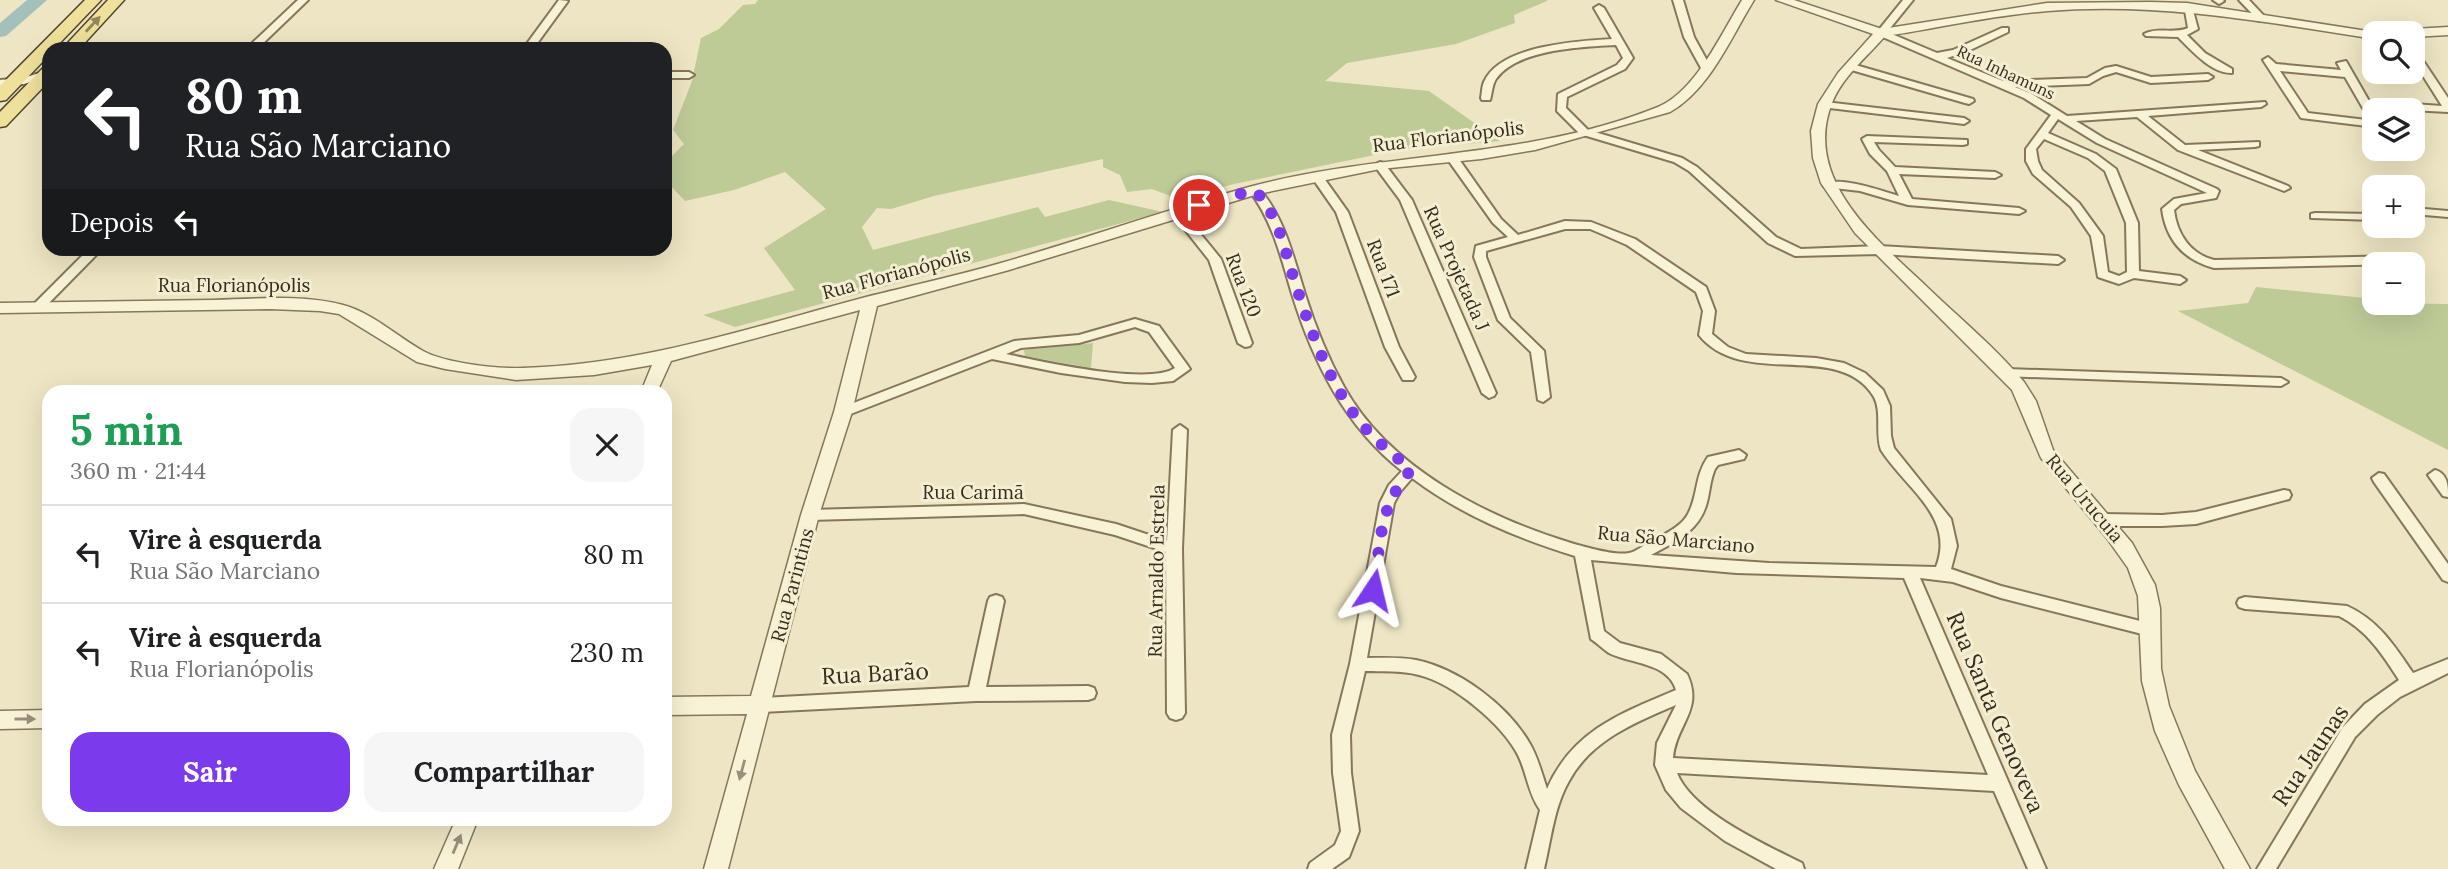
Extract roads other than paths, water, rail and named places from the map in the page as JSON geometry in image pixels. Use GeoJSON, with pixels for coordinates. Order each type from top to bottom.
{"type":"FeatureCollection","features":[{"type":"Feature","properties":{"kind":"main road"},"geometry":{"type":"LineString","coordinates":[[49,42],[93,0]]}},
{"type":"Feature","properties":{"kind":"main road"},"geometry":{"type":"LineString","coordinates":[[77,42],[116,0]]}},
{"type":"Feature","properties":{"kind":"main road"},"geometry":{"type":"LineString","coordinates":[[0,96],[7,83],[42,49]]}},
{"type":"Feature","properties":{"kind":"main road"},"geometry":{"type":"LineString","coordinates":[[0,122],[42,81]]}},
{"type":"Feature","properties":{"kind":"street"},"geometry":{"type":"LineString","coordinates":[[258,42],[303,0]]}},
{"type":"Feature","properties":{"kind":"street"},"geometry":{"type":"LineString","coordinates":[[1678,0],[1689,37],[1705,66]]}},
{"type":"Feature","properties":{"kind":"street","name":"Rua Florianópolis"},"geometry":{"type":"LineString","coordinates":[[0,308],[270,304],[320,306],[343,310],[365,320],[423,358],[480,371],[555,374],[664,357],[1004,267],[1255,190],[1380,165],[1535,146],[1632,120],[1673,104],[1695,86],[1748,0]]}},
{"type":"Feature","properties":{"kind":"street","name":"Rua Inhamuns"},"geometry":{"type":"LineString","coordinates":[[1782,0],[1807,3],[2001,84],[2101,141],[2209,189],[2214,193],[2212,196],[2179,201],[2168,209],[2168,216],[2185,251],[2204,262],[2362,260]]}},
{"type":"Feature","properties":{"kind":"street","name":"Rua Urucuia"},"geometry":{"type":"LineString","coordinates":[[1908,0],[1852,67],[1825,105],[1818,145],[1821,166],[1829,185],[1857,229],[2007,373],[2024,394],[2044,451],[2062,476],[2104,520],[2135,562],[2146,589],[2152,678],[2160,713],[2197,798],[2238,869]]}},
{"type":"Feature","properties":{"kind":"street"},"geometry":{"type":"LineString","coordinates":[[2244,0],[2262,19]]}},
{"type":"Feature","properties":{"kind":"street"},"geometry":{"type":"LineString","coordinates":[[533,42],[563,1]]}},
{"type":"Feature","properties":{"kind":"street"},"geometry":{"type":"LineString","coordinates":[[1881,33],[2047,7],[2187,7],[2362,33]]}},
{"type":"Feature","properties":{"kind":"street"},"geometry":{"type":"LineString","coordinates":[[2149,34],[2181,34],[2193,30],[2187,7]]}},
{"type":"Feature","properties":{"kind":"street"},"geometry":{"type":"LineString","coordinates":[[1599,8],[1617,42],[1626,52],[1626,62],[1571,90],[1560,102],[1566,116],[1584,132],[1678,160],[1784,248],[1815,255],[1879,250],[2058,260]]}},
{"type":"Feature","properties":{"kind":"street"},"geometry":{"type":"LineString","coordinates":[[1935,57],[1963,52],[1982,37],[2005,30]]}},
{"type":"Feature","properties":{"kind":"street"},"geometry":{"type":"LineString","coordinates":[[2425,32],[2448,31]]}},
{"type":"Feature","properties":{"kind":"street"},"geometry":{"type":"LineString","coordinates":[[2181,34],[2202,55],[2228,71]]}},
{"type":"Feature","properties":{"kind":"street"},"geometry":{"type":"LineString","coordinates":[[1486,97],[1490,79],[1504,65],[1523,56],[1587,44],[1617,42]]}},
{"type":"Feature","properties":{"kind":"street"},"geometry":{"type":"LineString","coordinates":[[2312,130],[2271,63],[2348,75]]}},
{"type":"Feature","properties":{"kind":"street"},"geometry":{"type":"LineString","coordinates":[[2342,63],[2362,98]]}},
{"type":"Feature","properties":{"kind":"street"},"geometry":{"type":"LineString","coordinates":[[1852,67],[1969,100]]}},
{"type":"Feature","properties":{"kind":"street"},"geometry":{"type":"LineString","coordinates":[[2001,84],[2089,81],[2096,74],[2112,70],[2128,71],[2148,80],[2208,77]]}},
{"type":"Feature","properties":{"kind":"street"},"geometry":{"type":"LineString","coordinates":[[2425,71],[2448,108]]}},
{"type":"Feature","properties":{"kind":"street"},"geometry":{"type":"LineString","coordinates":[[672,75],[689,75]]}},
{"type":"Feature","properties":{"kind":"street"},"geometry":{"type":"LineString","coordinates":[[7,83],[42,78]]}},
{"type":"Feature","properties":{"kind":"street"},"geometry":{"type":"LineString","coordinates":[[2180,281],[2133,274],[2119,279],[2102,274],[2097,236],[2074,205],[2037,172],[2032,161],[2032,149],[2041,134],[2061,117],[2141,114],[2261,104]]}},
{"type":"Feature","properties":{"kind":"street"},"geometry":{"type":"LineString","coordinates":[[1825,105],[1964,121]]}},
{"type":"Feature","properties":{"kind":"street"},"geometry":{"type":"LineString","coordinates":[[2425,107],[2448,108]]}},
{"type":"Feature","properties":{"kind":"street"},"geometry":{"type":"LineString","coordinates":[[2141,114],[2182,148],[2284,188]]}},
{"type":"Feature","properties":{"kind":"street"},"geometry":{"type":"LineString","coordinates":[[2305,116],[2362,121]]}},
{"type":"Feature","properties":{"kind":"street"},"geometry":{"type":"LineString","coordinates":[[2041,134],[2092,156],[2110,169],[2132,223],[2133,274]]}},
{"type":"Feature","properties":{"kind":"street"},"geometry":{"type":"LineString","coordinates":[[1908,202],[1892,170],[1874,152],[1868,138],[1963,142]]}},
{"type":"Feature","properties":{"kind":"street"},"geometry":{"type":"LineString","coordinates":[[2182,148],[2255,144]]}},
{"type":"Feature","properties":{"kind":"street"},"geometry":{"type":"LineString","coordinates":[[1452,157],[1497,220],[1515,238]]}},
{"type":"Feature","properties":{"kind":"street","name":"Rua Projetada J"},"geometry":{"type":"LineString","coordinates":[[1380,165],[1406,200],[1489,393]]}},
{"type":"Feature","properties":{"kind":"street"},"geometry":{"type":"LineString","coordinates":[[1892,170],[1995,175]]}},
{"type":"Feature","properties":{"kind":"street","name":"Rua 171"},"geometry":{"type":"LineString","coordinates":[[1317,176],[1342,212],[1392,347],[1408,377]]}},
{"type":"Feature","properties":{"kind":"street"},"geometry":{"type":"LineString","coordinates":[[1829,185],[1861,188],[1908,202],[2019,211]]}},
{"type":"Feature","properties":{"kind":"street","name":"Rua São Marciano"},"geometry":{"type":"LineString","coordinates":[[1255,190],[1274,216],[1286,242],[1294,280],[1332,375],[1357,418],[1411,470],[1431,484],[1513,528],[1583,552],[1632,559],[1727,568],[1941,573],[2150,630]]}},
{"type":"Feature","properties":{"kind":"street","name":"Rua 120"},"geometry":{"type":"LineString","coordinates":[[1177,212],[1215,258],[1245,343]]}},
{"type":"Feature","properties":{"kind":"street"},"geometry":{"type":"LineString","coordinates":[[2425,212],[2448,214]]}},
{"type":"Feature","properties":{"kind":"street"},"geometry":{"type":"LineString","coordinates":[[2315,216],[2362,217]]}},
{"type":"Feature","properties":{"kind":"street"},"geometry":{"type":"LineString","coordinates":[[1543,397],[1537,351],[1504,320],[1479,253],[1486,245],[1564,225],[1606,231],[1631,242],[1702,290],[1709,311],[1705,335],[1716,348],[1741,358],[1827,364],[1864,379],[1878,392],[1884,403],[1882,438],[1888,450],[1944,519],[1949,531],[1948,559],[1941,573]]}},
{"type":"Feature","properties":{"kind":"street"},"geometry":{"type":"LineString","coordinates":[[38,307],[89,256]]}},
{"type":"Feature","properties":{"kind":"street","name":"Rua Parintins"},"geometry":{"type":"LineString","coordinates":[[716,869],[810,515],[843,412],[870,301]]}},
{"type":"Feature","properties":{"kind":"street"},"geometry":{"type":"LineString","coordinates":[[843,412],[1019,344],[1079,339],[1135,323],[1154,329],[1183,369],[1175,377],[1160,380],[1103,374],[991,355]]}},
{"type":"Feature","properties":{"kind":"street"},"geometry":{"type":"LineString","coordinates":[[652,385],[664,357]]}},
{"type":"Feature","properties":{"kind":"street"},"geometry":{"type":"LineString","coordinates":[[2007,373],[2280,382]]}},
{"type":"Feature","properties":{"kind":"street","name":"Rua Arnaldo Estrela"},"geometry":{"type":"LineString","coordinates":[[1176,713],[1174,549],[1180,430]]}},
{"type":"Feature","properties":{"kind":"street"},"geometry":{"type":"LineString","coordinates":[[1632,559],[1681,531],[1694,517],[1703,476],[1713,461],[1739,455]]}},
{"type":"Feature","properties":{"kind":"street"},"geometry":{"type":"LineString","coordinates":[[1317,869],[1342,850],[1350,831],[1340,735],[1358,664],[1387,503],[1394,489],[1411,470]]}},
{"type":"Feature","properties":{"kind":"street"},"geometry":{"type":"LineString","coordinates":[[2435,475],[2448,492]]}},
{"type":"Feature","properties":{"kind":"street"},"geometry":{"type":"LineString","coordinates":[[2379,478],[2448,576]]}},
{"type":"Feature","properties":{"kind":"street"},"geometry":{"type":"LineString","coordinates":[[2104,520],[2196,518],[2225,512],[2254,499],[2284,495]]}},
{"type":"Feature","properties":{"kind":"street","name":"Rua Carimã"},"geometry":{"type":"LineString","coordinates":[[810,515],[1024,509],[1116,530],[1174,549]]}},
{"type":"Feature","properties":{"kind":"street"},"geometry":{"type":"LineString","coordinates":[[1583,552],[1597,634],[1615,648],[1656,659],[1681,679],[1686,693],[1682,718],[1667,740],[1664,765],[1673,787],[1686,804],[1795,869]]}},
{"type":"Feature","properties":{"kind":"street","name":"Rua Santa Genoveva"},"geometry":{"type":"LineString","coordinates":[[1910,574],[2037,869]]}},
{"type":"Feature","properties":{"kind":"street"},"geometry":{"type":"LineString","coordinates":[[976,694],[996,601]]}},
{"type":"Feature","properties":{"kind":"street"},"geometry":{"type":"LineString","coordinates":[[2245,603],[2341,610],[2356,615],[2377,632],[2408,680]]}},
{"type":"Feature","properties":{"kind":"street"},"geometry":{"type":"LineString","coordinates":[[1358,664],[1423,668],[1466,692],[1492,711],[1511,730],[1525,751],[1540,798],[1549,808]]}},
{"type":"Feature","properties":{"kind":"street","name":"Rua Jaunas"},"geometry":{"type":"LineString","coordinates":[[2266,869],[2349,732],[2365,713],[2408,680],[2448,666]]}},
{"type":"Feature","properties":{"kind":"street","name":"Rua Barão"},"geometry":{"type":"LineString","coordinates":[[672,706],[760,705],[976,694],[1088,693]]}},
{"type":"Feature","properties":{"kind":"street"},"geometry":{"type":"LineString","coordinates":[[1535,869],[1549,808],[1562,776],[1581,751],[1631,715],[1686,693]]}},
{"type":"Feature","properties":{"kind":"street"},"geometry":{"type":"LineString","coordinates":[[0,720],[42,719]]}},
{"type":"Feature","properties":{"kind":"street"},"geometry":{"type":"LineString","coordinates":[[1664,765],[1999,783]]}},
{"type":"Feature","properties":{"kind":"street"},"geometry":{"type":"LineString","coordinates":[[446,869],[464,826]]}},
{"type":"Feature","properties":{"kind":"waterway"},"geometry":{"type":"LineString","coordinates":[[0,32],[38,0]]}}]}
